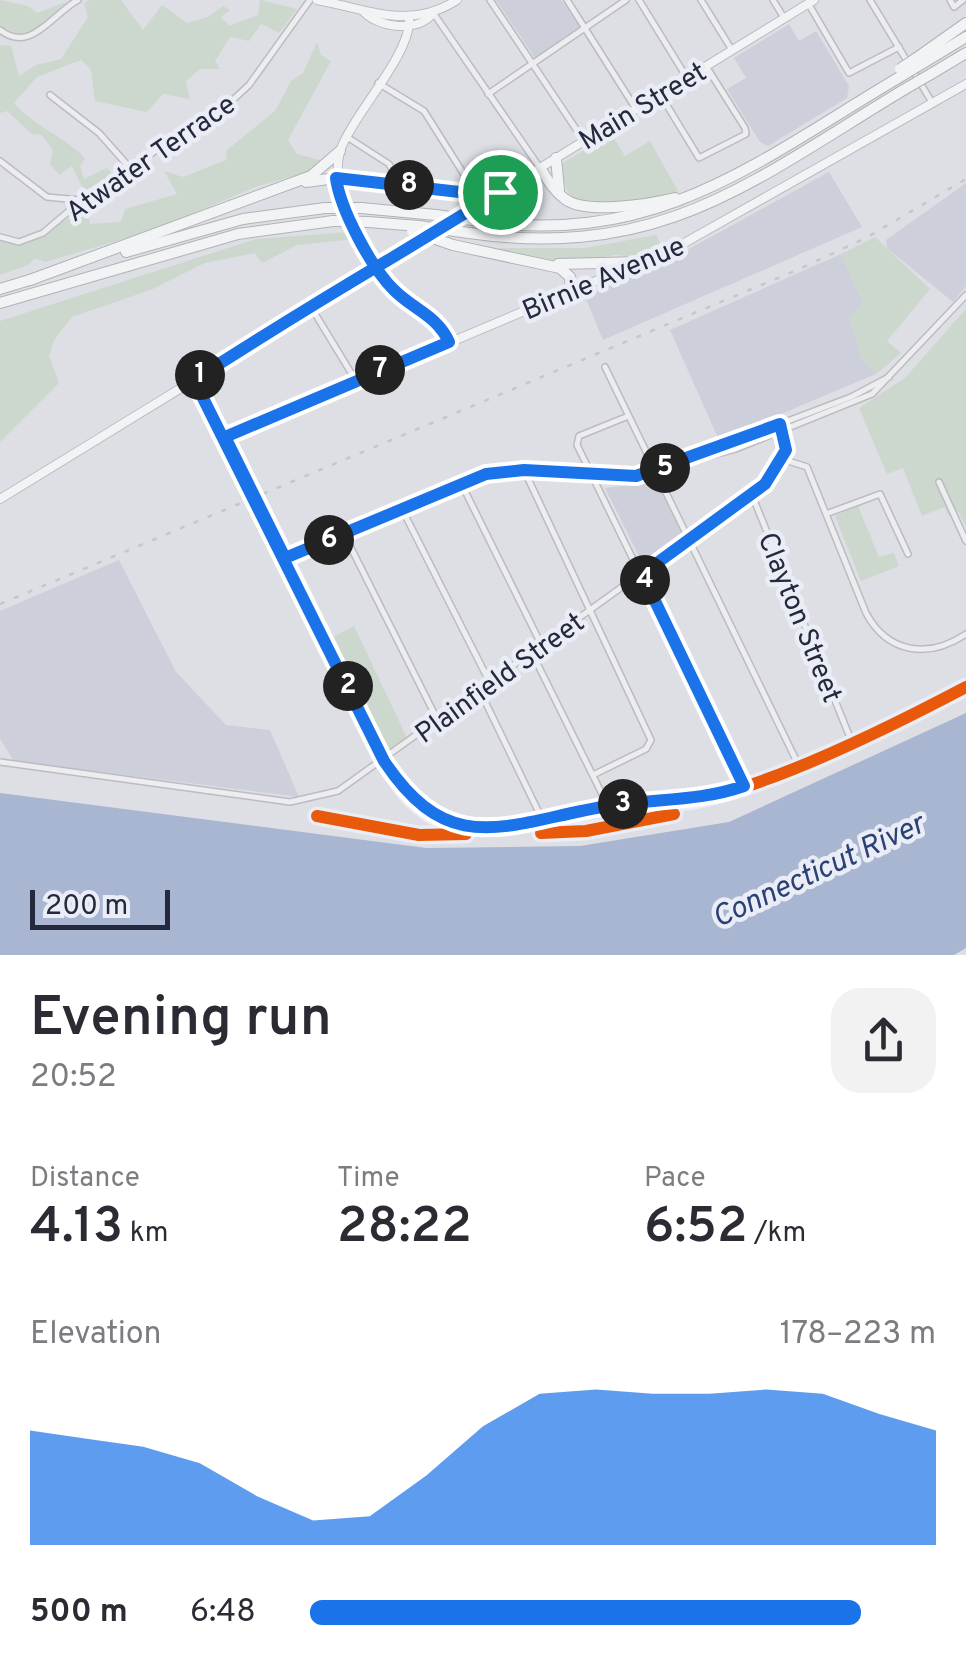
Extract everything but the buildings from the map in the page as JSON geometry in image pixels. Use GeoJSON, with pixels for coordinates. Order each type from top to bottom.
{"type":"FeatureCollection","features":[{"type":"Feature","properties":{"kind":"highway"},"geometry":{"type":"LineString","coordinates":[[0,289],[226,223],[325,208],[361,208],[486,222],[598,224],[656,211],[710,189],[850,107],[919,61],[966,23]]}},
{"type":"Feature","properties":{"kind":"highway"},"geometry":{"type":"LineString","coordinates":[[919,61],[966,37]]}},
{"type":"Feature","properties":{"kind":"highway"},"geometry":{"type":"LineString","coordinates":[[0,304],[238,234],[333,221],[567,240],[660,224],[731,193],[966,53]]}},
{"type":"Feature","properties":{"kind":"highway"},"geometry":{"type":"LineString","coordinates":[[30,280],[320,170],[340,150]]}},
{"type":"Feature","properties":{"kind":"highway"},"geometry":{"type":"LineString","coordinates":[[556,158],[555,178],[562,196]]}},
{"type":"Feature","properties":{"kind":"highway"},"geometry":{"type":"LineString","coordinates":[[540,168],[562,196],[583,206],[637,205],[710,189]]}},
{"type":"Feature","properties":{"kind":"highway"},"geometry":{"type":"LineString","coordinates":[[286,184],[336,178]]}},
{"type":"Feature","properties":{"kind":"highway"},"geometry":{"type":"LineString","coordinates":[[415,229],[453,245],[562,269],[570,278],[571,292]]}},
{"type":"Feature","properties":{"kind":"highway"},"geometry":{"type":"LineString","coordinates":[[527,262],[616,266],[642,262]]}},
{"type":"Feature","properties":{"kind":"main road"},"geometry":{"type":"LineString","coordinates":[[314,0],[410,22],[457,0]]}},
{"type":"Feature","properties":{"kind":"main road","name":"Main Street"},"geometry":{"type":"LineString","coordinates":[[0,499],[811,2]]}},
{"type":"Feature","properties":{"kind":"main road"},"geometry":{"type":"LineString","coordinates":[[410,22],[346,136],[336,178],[344,208],[392,289],[437,322],[449,342]]}},
{"type":"Feature","properties":{"kind":"main road","name":"Birnie Avenue"},"geometry":{"type":"LineString","coordinates":[[225,437],[704,234],[966,84]]}},
{"type":"Feature","properties":{"kind":"main road"},"geometry":{"type":"LineString","coordinates":[[336,178],[464,192],[500,192]]}},
{"type":"Feature","properties":{"kind":"main road"},"geometry":{"type":"LineString","coordinates":[[194,380],[225,437]]}},
{"type":"Feature","properties":{"kind":"street"},"geometry":{"type":"LineString","coordinates":[[0,30],[12,38],[28,38],[78,0]]}},
{"type":"Feature","properties":{"kind":"street","name":"Atwater Terrace"},"geometry":{"type":"LineString","coordinates":[[0,237],[8,242],[43,233],[82,200],[244,90],[314,0]]}},
{"type":"Feature","properties":{"kind":"street"},"geometry":{"type":"LineString","coordinates":[[490,0],[584,141]]}},
{"type":"Feature","properties":{"kind":"street"},"geometry":{"type":"LineString","coordinates":[[567,0],[636,109]]}},
{"type":"Feature","properties":{"kind":"street"},"geometry":{"type":"LineString","coordinates":[[488,94],[626,0]]}},
{"type":"Feature","properties":{"kind":"street"},"geometry":{"type":"LineString","coordinates":[[639,0],[687,78]]}},
{"type":"Feature","properties":{"kind":"street"},"geometry":{"type":"LineString","coordinates":[[701,0],[732,50]]}},
{"type":"Feature","properties":{"kind":"street"},"geometry":{"type":"LineString","coordinates":[[773,0],[784,18]]}},
{"type":"Feature","properties":{"kind":"street"},"geometry":{"type":"LineString","coordinates":[[870,0],[933,104]]}},
{"type":"Feature","properties":{"kind":"street"},"geometry":{"type":"LineString","coordinates":[[950,0],[954,7],[964,0]]}},
{"type":"Feature","properties":{"kind":"street"},"geometry":{"type":"LineString","coordinates":[[811,2],[850,73],[899,47]]}},
{"type":"Feature","properties":{"kind":"street"},"geometry":{"type":"LineString","coordinates":[[433,13],[540,168]]}},
{"type":"Feature","properties":{"kind":"street"},"geometry":{"type":"LineString","coordinates":[[660,94],[699,158],[746,134],[706,66]]}},
{"type":"Feature","properties":{"kind":"street"},"geometry":{"type":"LineString","coordinates":[[378,83],[424,111],[465,176],[464,192]]}},
{"type":"Feature","properties":{"kind":"street"},"geometry":{"type":"LineString","coordinates":[[50,95],[99,134],[130,168]]}},
{"type":"Feature","properties":{"kind":"street"},"geometry":{"type":"LineString","coordinates":[[346,136],[389,164],[399,184]]}},
{"type":"Feature","properties":{"kind":"street"},"geometry":{"type":"LineString","coordinates":[[0,161],[47,197],[82,200]]}},
{"type":"Feature","properties":{"kind":"street"},"geometry":{"type":"LineString","coordinates":[[285,558],[493,472],[524,470],[624,478],[656,472],[872,394],[966,295]]}},
{"type":"Feature","properties":{"kind":"street"},"geometry":{"type":"LineString","coordinates":[[310,307],[356,381]]}},
{"type":"Feature","properties":{"kind":"street"},"geometry":{"type":"LineString","coordinates":[[605,367],[798,765]]}},
{"type":"Feature","properties":{"kind":"street"},"geometry":{"type":"LineString","coordinates":[[627,417],[576,438],[744,786]]}},
{"type":"Feature","properties":{"kind":"street"},"geometry":{"type":"LineString","coordinates":[[778,428],[782,459],[805,465],[867,615],[881,634],[901,647],[923,651],[945,646],[966,634]]}},
{"type":"Feature","properties":{"kind":"street"},"geometry":{"type":"LineString","coordinates":[[225,437],[384,761],[421,809],[446,822],[489,826],[543,821],[608,806],[693,800],[798,765],[966,687]]}},
{"type":"Feature","properties":{"kind":"street","name":"Plainfield Street"},"geometry":{"type":"LineString","coordinates":[[0,762],[290,802],[338,792],[752,494],[772,477],[782,459]]}},
{"type":"Feature","properties":{"kind":"street"},"geometry":{"type":"LineString","coordinates":[[524,470],[652,741],[646,750],[593,775]]}},
{"type":"Feature","properties":{"kind":"street"},"geometry":{"type":"LineString","coordinates":[[939,482],[966,541]]}},
{"type":"Feature","properties":{"kind":"street"},"geometry":{"type":"LineString","coordinates":[[461,483],[542,646]]}},
{"type":"Feature","properties":{"kind":"street","name":"Clayton Street"},"geometry":{"type":"LineString","coordinates":[[752,494],[851,740]]}},
{"type":"Feature","properties":{"kind":"street"},"geometry":{"type":"LineString","coordinates":[[826,514],[880,494],[908,554]]}},
{"type":"Feature","properties":{"kind":"street"},"geometry":{"type":"LineString","coordinates":[[402,509],[490,684]]}},
{"type":"Feature","properties":{"kind":"street"},"geometry":{"type":"LineString","coordinates":[[344,534],[438,721]]}},
{"type":"Feature","properties":{"kind":"street"},"geometry":{"type":"LineString","coordinates":[[532,653],[608,806]]}},
{"type":"Feature","properties":{"kind":"street"},"geometry":{"type":"LineString","coordinates":[[480,691],[543,821]]}},
{"type":"Feature","properties":{"kind":"shaded area"},"geometry":{"type":"Polygon","coordinates":[[[0,0],[28,6],[37,13],[66,2],[37,28],[21,35],[0,27],[0,0]]]}},
{"type":"Feature","properties":{"kind":"shaded area"},"geometry":{"type":"Polygon","coordinates":[[[121,0],[143,30],[162,5],[187,23],[208,17],[223,6],[230,10],[221,17],[229,26],[258,15],[260,0],[297,9],[279,33],[261,24],[249,41],[230,37],[215,61],[220,69],[200,69],[186,81],[190,99],[163,94],[147,112],[95,101],[91,69],[81,60],[37,77],[14,103],[85,158],[80,166],[84,179],[107,168],[113,175],[84,191],[72,166],[59,175],[50,164],[53,150],[42,135],[32,134],[7,111],[0,113],[0,45],[11,46],[19,76],[36,65],[61,59],[88,17],[84,3],[121,0]]]}},
{"type":"Feature","properties":{"kind":"shaded area"},"geometry":{"type":"Polygon","coordinates":[[[496,0],[561,0],[580,27],[535,58],[496,0]]]}},
{"type":"Feature","properties":{"kind":"shaded area"},"geometry":{"type":"Polygon","coordinates":[[[789,24],[799,41],[816,31],[849,86],[847,98],[768,146],[760,142],[727,89],[746,78],[734,58],[789,24]]]}},
{"type":"Feature","properties":{"kind":"shaded area"},"geometry":{"type":"Polygon","coordinates":[[[317,42],[321,55],[331,61],[288,140],[297,154],[323,161],[315,170],[255,187],[154,230],[45,262],[35,258],[28,265],[0,275],[0,242],[27,244],[86,207],[90,224],[121,222],[125,209],[177,194],[164,171],[183,177],[226,160],[227,150],[275,111],[291,81],[303,73],[317,42]]]}},
{"type":"Feature","properties":{"kind":"shaded area"},"geometry":{"type":"Polygon","coordinates":[[[611,134],[625,156],[650,141],[678,191],[608,203],[569,195],[558,166],[611,134]]]}},
{"type":"Feature","properties":{"kind":"shaded area"},"geometry":{"type":"Polygon","coordinates":[[[829,172],[862,227],[603,340],[584,294],[687,250],[829,172]]]}},
{"type":"Feature","properties":{"kind":"shaded area"},"geometry":{"type":"Polygon","coordinates":[[[966,183],[966,286],[953,302],[887,248],[886,240],[966,183]]]}},
{"type":"Feature","properties":{"kind":"shaded area"},"geometry":{"type":"Polygon","coordinates":[[[349,232],[355,239],[297,245],[262,263],[255,253],[205,263],[153,289],[72,317],[54,340],[49,356],[59,383],[0,442],[0,321],[256,239],[349,232]]]}},
{"type":"Feature","properties":{"kind":"shaded area"},"geometry":{"type":"Polygon","coordinates":[[[656,235],[660,243],[632,258],[616,255],[569,262],[497,248],[585,248],[656,235]]]}},
{"type":"Feature","properties":{"kind":"shaded area"},"geometry":{"type":"Polygon","coordinates":[[[875,237],[930,289],[887,341],[901,353],[876,374],[862,359],[849,317],[863,303],[841,254],[875,237]]]}},
{"type":"Feature","properties":{"kind":"shaded area"},"geometry":{"type":"Polygon","coordinates":[[[841,254],[863,303],[849,317],[862,359],[876,374],[719,440],[670,330],[841,254]]]}},
{"type":"Feature","properties":{"kind":"shaded area"},"geometry":{"type":"Polygon","coordinates":[[[966,309],[966,527],[959,512],[949,516],[944,507],[922,516],[903,468],[887,474],[859,408],[905,378],[966,309]]]}},
{"type":"Feature","properties":{"kind":"shaded area"},"geometry":{"type":"Polygon","coordinates":[[[656,482],[684,537],[644,566],[605,488],[656,482]]]}},
{"type":"Feature","properties":{"kind":"shaded area"},"geometry":{"type":"Polygon","coordinates":[[[858,506],[879,557],[894,553],[899,566],[861,581],[835,516],[858,506]]]}},
{"type":"Feature","properties":{"kind":"shaded area"},"geometry":{"type":"Polygon","coordinates":[[[119,560],[176,672],[226,725],[270,730],[299,797],[14,761],[0,739],[0,611],[119,560]]]}},
{"type":"Feature","properties":{"kind":"shaded area"},"geometry":{"type":"Polygon","coordinates":[[[354,626],[407,738],[384,754],[332,638],[354,626]]]}},
{"type":"Feature","properties":{"kind":"water","name":"Connecticut River"},"geometry":{"type":"Polygon","coordinates":[[[966,713],[966,948],[954,955],[0,955],[0,793],[426,848],[580,846],[729,822],[966,713]]]}},
{"type":"Feature","properties":{"kind":"railway"},"geometry":{"type":"LineString","coordinates":[[0,604],[797,270],[866,238],[966,179]]}},
{"type":"Feature","properties":{"kind":"cycle path"},"geometry":{"type":"LineString","coordinates":[[225,437],[384,761],[419,805],[449,822],[505,827],[612,806],[687,801],[730,791],[835,752],[966,687]]}},
{"type":"Feature","properties":{"kind":"cycle path"},"geometry":{"type":"LineString","coordinates":[[541,833],[586,831],[674,814]]}},
{"type":"Feature","properties":{"kind":"cycle path"},"geometry":{"type":"LineString","coordinates":[[317,816],[419,835],[466,834]]}},
{"type":"Feature","properties":{"kind":"route"},"geometry":{"type":"LineString","coordinates":[[500,192],[377,267],[310,307],[194,380],[384,761],[421,809],[459,824],[526,824],[608,806],[693,800],[744,786],[642,574],[770,479],[786,450],[780,424],[656,472],[636,476],[611,478],[524,470],[486,474],[285,558],[225,437],[449,342],[434,318],[387,282],[377,267],[344,208],[336,178],[477,194],[500,192]]}}]}
